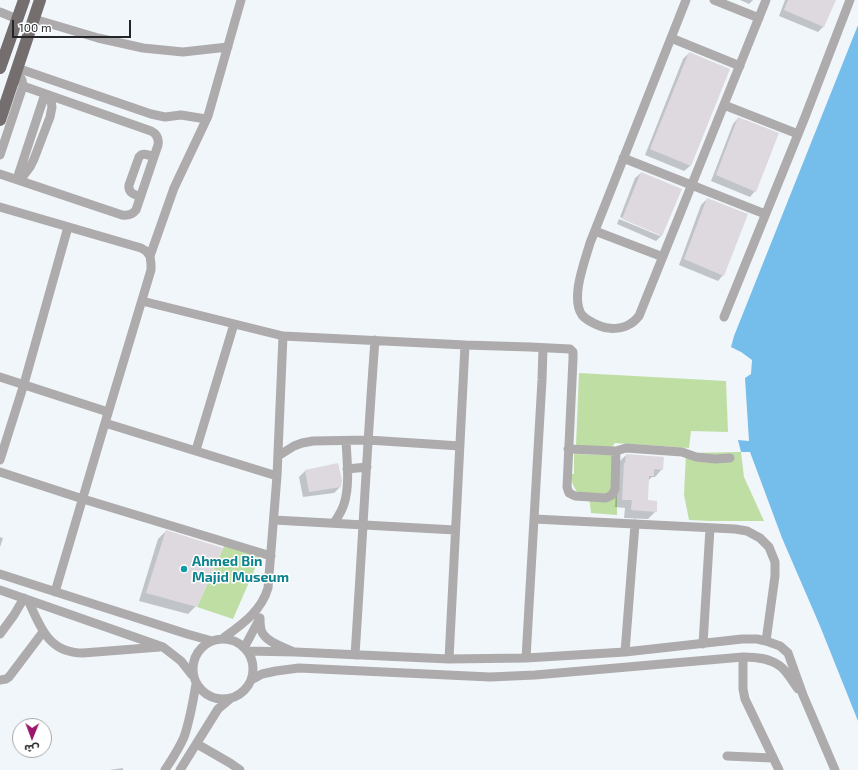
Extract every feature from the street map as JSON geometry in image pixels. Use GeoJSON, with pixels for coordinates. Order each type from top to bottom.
{"type":"FeatureCollection","features":[{"type":"Feature","properties":{"kind":"main road"},"geometry":{"type":"LineString","coordinates":[[0,68],[24,0]]}},
{"type":"Feature","properties":{"kind":"main road"},"geometry":{"type":"LineString","coordinates":[[0,120],[40,0]]}},
{"type":"Feature","properties":{"kind":"street"},"geometry":{"type":"LineString","coordinates":[[150,256],[174,188],[206,119],[242,0]]}},
{"type":"Feature","properties":{"kind":"street"},"geometry":{"type":"LineString","coordinates":[[686,0],[590,243],[579,283],[577,296],[578,308],[588,321],[603,327],[621,328],[630,324],[640,316],[766,0]]}},
{"type":"Feature","properties":{"kind":"street"},"geometry":{"type":"LineString","coordinates":[[714,0],[758,18]]}},
{"type":"Feature","properties":{"kind":"street"},"geometry":{"type":"LineString","coordinates":[[724,317],[850,0]]}},
{"type":"Feature","properties":{"kind":"street"},"geometry":{"type":"LineString","coordinates":[[0,12],[17,19]]}},
{"type":"Feature","properties":{"kind":"street"},"geometry":{"type":"LineString","coordinates":[[34,19],[98,38],[143,48],[183,52],[228,47]]}},
{"type":"Feature","properties":{"kind":"street"},"geometry":{"type":"LineString","coordinates":[[671,38],[740,66]]}},
{"type":"Feature","properties":{"kind":"street"},"geometry":{"type":"LineString","coordinates":[[16,70],[152,114],[165,117],[181,115],[206,119]]}},
{"type":"Feature","properties":{"kind":"street"},"geometry":{"type":"LineString","coordinates":[[0,155],[22,86],[22,80],[16,70]]}},
{"type":"Feature","properties":{"kind":"street"},"geometry":{"type":"LineString","coordinates":[[0,174],[126,216],[136,210],[158,142],[158,137],[154,132],[22,86]]}},
{"type":"Feature","properties":{"kind":"street"},"geometry":{"type":"LineString","coordinates":[[18,180],[48,95]]}},
{"type":"Feature","properties":{"kind":"street"},"geometry":{"type":"LineString","coordinates":[[724,105],[798,134]]}},
{"type":"Feature","properties":{"kind":"street"},"geometry":{"type":"LineString","coordinates":[[140,197],[131,193],[129,185],[139,157],[144,154],[154,157]]}},
{"type":"Feature","properties":{"kind":"street"},"geometry":{"type":"LineString","coordinates":[[624,158],[765,214]]}},
{"type":"Feature","properties":{"kind":"street"},"geometry":{"type":"LineString","coordinates":[[0,207],[141,248],[150,256],[152,264],[55,592]]}},
{"type":"Feature","properties":{"kind":"street"},"geometry":{"type":"LineString","coordinates":[[0,460],[24,384],[68,227]]}},
{"type":"Feature","properties":{"kind":"street"},"geometry":{"type":"LineString","coordinates":[[595,231],[663,256]]}},
{"type":"Feature","properties":{"kind":"street"},"geometry":{"type":"LineString","coordinates":[[142,301],[283,336],[465,346],[570,349],[573,352],[573,359],[568,449],[567,488],[569,492],[575,496],[606,498],[612,495],[615,489],[616,451]]}},
{"type":"Feature","properties":{"kind":"street"},"geometry":{"type":"LineString","coordinates":[[196,450],[234,324]]}},
{"type":"Feature","properties":{"kind":"street"},"geometry":{"type":"LineString","coordinates":[[222,639],[247,620],[261,605],[268,588],[277,476],[283,336]]}},
{"type":"Feature","properties":{"kind":"street"},"geometry":{"type":"LineString","coordinates":[[355,655],[375,340]]}},
{"type":"Feature","properties":{"kind":"street"},"geometry":{"type":"LineString","coordinates":[[448,659],[465,346]]}},
{"type":"Feature","properties":{"kind":"street"},"geometry":{"type":"LineString","coordinates":[[526,658],[543,348]]}},
{"type":"Feature","properties":{"kind":"street"},"geometry":{"type":"LineString","coordinates":[[0,377],[108,412]]}},
{"type":"Feature","properties":{"kind":"street"},"geometry":{"type":"LineString","coordinates":[[105,422],[277,476]]}},
{"type":"Feature","properties":{"kind":"street"},"geometry":{"type":"LineString","coordinates":[[334,524],[342,511],[346,496],[346,440]]}},
{"type":"Feature","properties":{"kind":"street"},"geometry":{"type":"LineString","coordinates":[[278,456],[294,446],[313,441],[368,440],[460,446]]}},
{"type":"Feature","properties":{"kind":"street"},"geometry":{"type":"LineString","coordinates":[[568,449],[616,451],[626,448],[682,452],[696,457],[715,459],[730,458]]}},
{"type":"Feature","properties":{"kind":"street"},"geometry":{"type":"LineString","coordinates":[[347,469],[366,467]]}},
{"type":"Feature","properties":{"kind":"street"},"geometry":{"type":"LineString","coordinates":[[0,472],[270,556]]}},
{"type":"Feature","properties":{"kind":"street"},"geometry":{"type":"LineString","coordinates":[[534,519],[735,529],[747,531],[760,538],[769,547],[775,562],[775,576],[766,640]]}},
{"type":"Feature","properties":{"kind":"street"},"geometry":{"type":"LineString","coordinates":[[274,520],[456,530]]}},
{"type":"Feature","properties":{"kind":"street"},"geometry":{"type":"LineString","coordinates":[[625,652],[635,524]]}},
{"type":"Feature","properties":{"kind":"street"},"geometry":{"type":"LineString","coordinates":[[703,644],[710,528]]}},
{"type":"Feature","properties":{"kind":"street"},"geometry":{"type":"LineString","coordinates":[[0,574],[212,641]]}},
{"type":"Feature","properties":{"kind":"street"},"geometry":{"type":"LineString","coordinates":[[0,590],[163,646],[181,661],[192,674],[196,684],[202,692],[211,697],[221,699],[231,698]]}},
{"type":"Feature","properties":{"kind":"street"},"geometry":{"type":"LineString","coordinates":[[26,599],[43,632],[50,642],[65,651],[77,653],[163,646]]}},
{"type":"Feature","properties":{"kind":"street"},"geometry":{"type":"LineString","coordinates":[[0,634],[26,599]]}},
{"type":"Feature","properties":{"kind":"street"},"geometry":{"type":"LineString","coordinates":[[261,605],[261,629],[264,635],[272,642],[295,652]]}},
{"type":"Feature","properties":{"kind":"street"},"geometry":{"type":"LineString","coordinates":[[246,650],[260,618]]}},
{"type":"Feature","properties":{"kind":"street"},"geometry":{"type":"LineString","coordinates":[[0,680],[6,679],[10,676],[43,632]]}},
{"type":"Feature","properties":{"kind":"street"},"geometry":{"type":"LineString","coordinates":[[180,770],[218,709],[231,698],[240,694],[247,688],[253,671],[250,655],[246,650],[234,641],[222,639],[212,641],[203,646],[196,654],[192,664],[192,674]]}},
{"type":"Feature","properties":{"kind":"street"},"geometry":{"type":"LineString","coordinates":[[246,650],[448,659],[526,658],[625,652],[742,639],[766,640],[780,646],[788,653],[803,695],[835,770]]}},
{"type":"Feature","properties":{"kind":"street"},"geometry":{"type":"LineString","coordinates":[[689,645],[690,661]]}},
{"type":"Feature","properties":{"kind":"street"},"geometry":{"type":"LineString","coordinates":[[743,657],[743,688],[745,699],[779,770]]}},
{"type":"Feature","properties":{"kind":"street"},"geometry":{"type":"LineString","coordinates":[[251,680],[262,674],[299,668],[490,677],[535,675],[753,657],[768,659],[781,666],[803,695]]}},
{"type":"Feature","properties":{"kind":"street"},"geometry":{"type":"LineString","coordinates":[[165,770],[175,755],[184,736],[190,718],[196,684]]}},
{"type":"Feature","properties":{"kind":"street"},"geometry":{"type":"LineString","coordinates":[[197,744],[240,770]]}},
{"type":"Feature","properties":{"kind":"street"},"geometry":{"type":"LineString","coordinates":[[727,756],[772,758]]}},
{"type":"Feature","properties":{"kind":"green space"},"geometry":{"type":"Polygon","coordinates":[[[579,373],[726,381],[728,432],[691,431],[689,448],[615,443],[611,448],[576,446],[579,373]]]}},
{"type":"Feature","properties":{"kind":"green space"},"geometry":{"type":"Polygon","coordinates":[[[741,452],[744,477],[764,521],[689,520],[684,495],[686,453],[741,452]]]}},
{"type":"Feature","properties":{"kind":"green space"},"geometry":{"type":"Polygon","coordinates":[[[574,454],[613,455],[617,484],[617,515],[591,513],[589,496],[578,494],[573,485],[570,474],[574,474],[574,454]]]}},
{"type":"Feature","properties":{"kind":"green space"},"geometry":{"type":"Polygon","coordinates":[[[225,544],[260,557],[233,619],[197,607],[225,544]]]}},
{"type":"Feature","properties":{"kind":"water"},"geometry":{"type":"Polygon","coordinates":[[[858,25],[858,721],[820,626],[782,538],[750,452],[741,452],[738,440],[749,441],[745,378],[751,374],[752,360],[731,347],[734,336],[858,25]]]}},
{"type":"Feature","properties":{"kind":"building"},"geometry":{"type":"Polygon","coordinates":[[[788,0],[836,0],[824,27],[784,10],[788,0]]]}},
{"type":"Feature","properties":{"kind":"building"},"geometry":{"type":"Polygon","coordinates":[[[689,52],[730,69],[691,166],[650,149],[689,52]]]}},
{"type":"Feature","properties":{"kind":"building"},"geometry":{"type":"Polygon","coordinates":[[[738,117],[779,133],[756,192],[716,175],[738,117]]]}},
{"type":"Feature","properties":{"kind":"building"},"geometry":{"type":"Polygon","coordinates":[[[641,172],[682,189],[662,236],[622,219],[641,172]]]}},
{"type":"Feature","properties":{"kind":"building"},"geometry":{"type":"Polygon","coordinates":[[[707,198],[748,214],[724,276],[684,259],[707,198]]]}},
{"type":"Feature","properties":{"kind":"building"},"geometry":{"type":"Polygon","coordinates":[[[626,454],[664,457],[663,470],[654,469],[654,476],[649,476],[648,500],[657,501],[657,512],[631,510],[632,500],[622,500],[624,463],[626,454]]]}},
{"type":"Feature","properties":{"kind":"building"},"geometry":{"type":"Polygon","coordinates":[[[338,463],[342,480],[341,487],[309,492],[305,470],[338,463]]]}},
{"type":"Feature","properties":{"kind":"building","name":"Ahmed Bin Majid Museum"},"geometry":{"type":"Polygon","coordinates":[[[166,530],[223,548],[197,607],[146,593],[166,530]]]}},
{"type":"Feature","properties":{"kind":"place","name":"Ahmed Bin Majid Museum"},"geometry":{"type":"Point","coordinates":[184,569]}}]}
